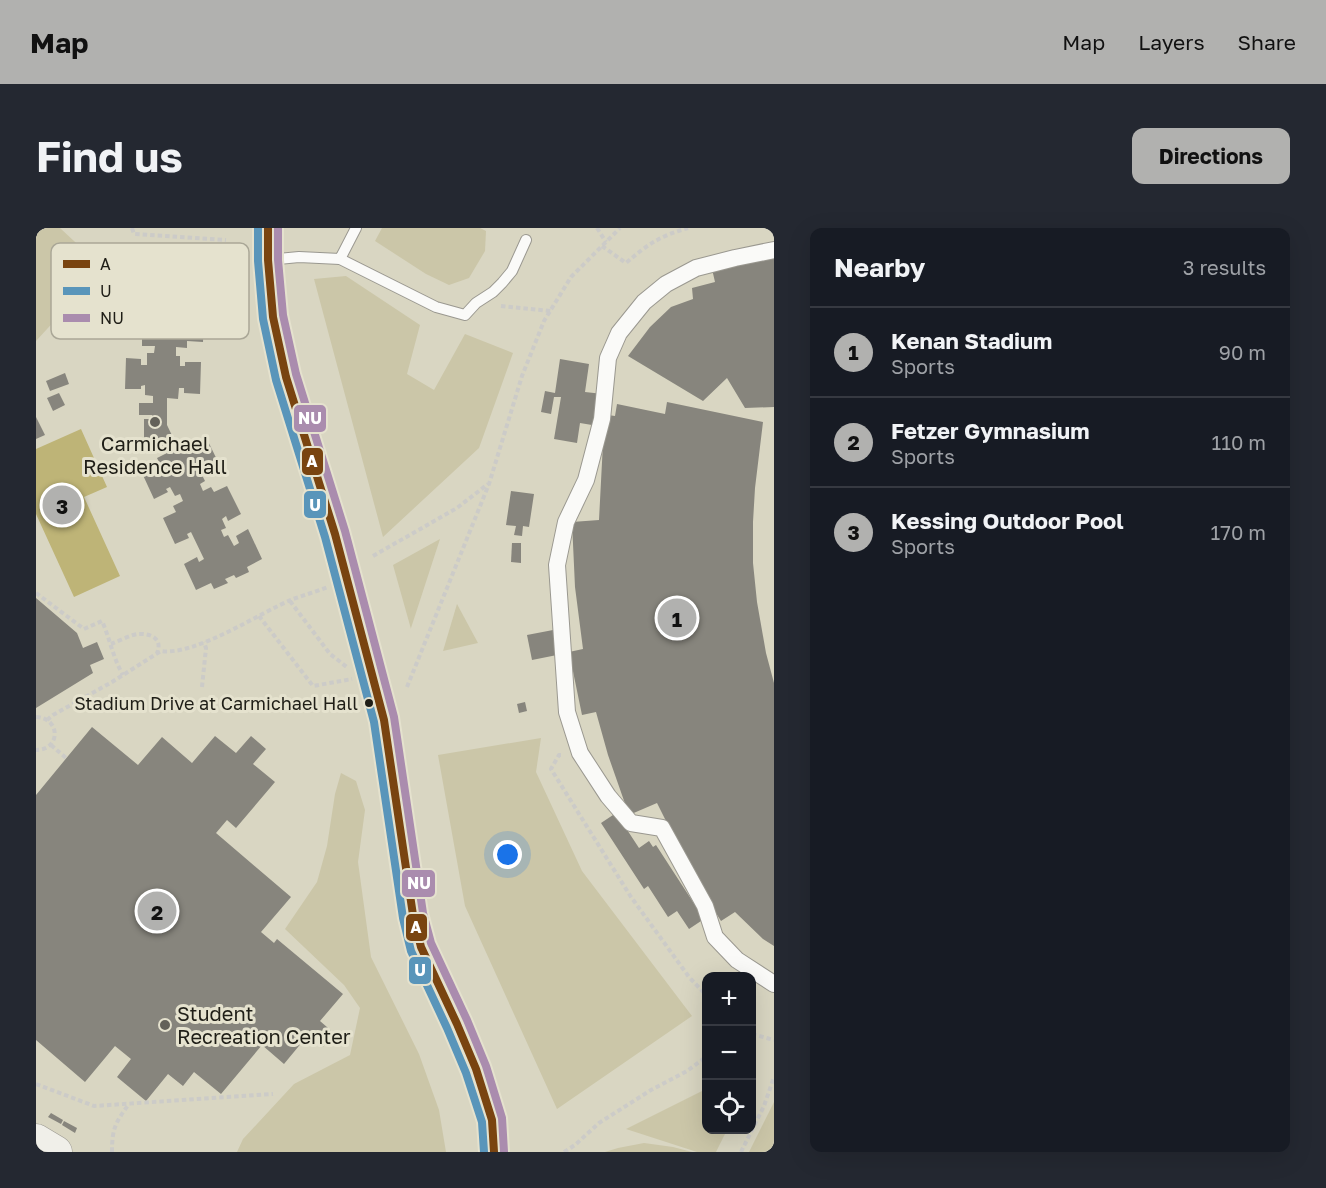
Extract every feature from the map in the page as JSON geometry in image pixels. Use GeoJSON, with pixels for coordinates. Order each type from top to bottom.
{"type":"FeatureCollection","features":[{"type":"Feature","properties":{"kind":"main road"},"geometry":{"type":"LineString","coordinates":[[36,1140],[56,1152]]}},
{"type":"Feature","properties":{"kind":"street"},"geometry":{"type":"LineString","coordinates":[[268,228],[273,317],[286,377],[335,534],[384,720],[413,915],[421,947],[476,1069],[492,1120],[494,1152]]}},
{"type":"Feature","properties":{"kind":"street"},"geometry":{"type":"LineString","coordinates":[[774,250],[696,268],[666,284],[644,302],[619,333],[608,358],[603,419],[586,480],[566,522],[557,565],[567,711],[580,753],[608,796],[631,823],[662,828],[705,906],[715,938],[737,960],[774,984]]}},
{"type":"Feature","properties":{"kind":"lane"},"geometry":{"type":"LineString","coordinates":[[340,259],[356,228]]}},
{"type":"Feature","properties":{"kind":"lane"},"geometry":{"type":"LineString","coordinates":[[268,260],[299,257],[340,259],[436,308],[465,315],[476,303],[493,292],[512,271],[526,240]]}},
{"type":"Feature","properties":{"kind":"path"},"geometry":{"type":"LineString","coordinates":[[133,228],[134,234],[226,240]]}},
{"type":"Feature","properties":{"kind":"path"},"geometry":{"type":"LineString","coordinates":[[597,228],[606,242]]}},
{"type":"Feature","properties":{"kind":"path"},"geometry":{"type":"LineString","coordinates":[[407,687],[489,484],[522,376],[544,321],[571,277],[620,228]]}},
{"type":"Feature","properties":{"kind":"path"},"geometry":{"type":"LineString","coordinates":[[602,246],[626,263],[646,246],[663,236],[688,228]]}},
{"type":"Feature","properties":{"kind":"path"},"geometry":{"type":"LineString","coordinates":[[476,303],[551,311]]}},
{"type":"Feature","properties":{"kind":"path"},"geometry":{"type":"LineString","coordinates":[[373,556],[457,508],[489,484]]}},
{"type":"Feature","properties":{"kind":"path"},"geometry":{"type":"LineString","coordinates":[[48,720],[156,653],[181,651],[290,601],[329,587]]}},
{"type":"Feature","properties":{"kind":"path"},"geometry":{"type":"LineString","coordinates":[[36,593],[84,629],[102,621],[114,657],[123,675]]}},
{"type":"Feature","properties":{"kind":"path"},"geometry":{"type":"LineString","coordinates":[[290,601],[330,654],[351,671]]}},
{"type":"Feature","properties":{"kind":"path"},"geometry":{"type":"LineString","coordinates":[[259,616],[313,686],[352,678]]}},
{"type":"Feature","properties":{"kind":"path"},"geometry":{"type":"LineString","coordinates":[[111,644],[137,634],[148,635],[159,642],[159,649],[156,653]]}},
{"type":"Feature","properties":{"kind":"path"},"geometry":{"type":"LineString","coordinates":[[202,687],[206,648],[204,642]]}},
{"type":"Feature","properties":{"kind":"path"},"geometry":{"type":"LineString","coordinates":[[36,717],[48,720],[55,732],[51,745],[38,750],[36,755]]}},
{"type":"Feature","properties":{"kind":"path"},"geometry":{"type":"LineString","coordinates":[[51,745],[66,758]]}},
{"type":"Feature","properties":{"kind":"path"},"geometry":{"type":"LineString","coordinates":[[580,753],[559,755],[551,769],[631,897],[689,977],[702,991]]}},
{"type":"Feature","properties":{"kind":"path"},"geometry":{"type":"LineString","coordinates":[[756,1035],[774,1040]]}},
{"type":"Feature","properties":{"kind":"path"},"geometry":{"type":"LineString","coordinates":[[564,1152],[598,1123],[702,1060]]}},
{"type":"Feature","properties":{"kind":"path"},"geometry":{"type":"LineString","coordinates":[[741,1152],[764,1106],[774,1077]]}},
{"type":"Feature","properties":{"kind":"path"},"geometry":{"type":"LineString","coordinates":[[36,1084],[94,1106],[273,1094]]}},
{"type":"Feature","properties":{"kind":"path"},"geometry":{"type":"LineString","coordinates":[[112,1152],[117,1120],[129,1104]]}},
{"type":"Feature","properties":{"kind":"shaded area"},"geometry":{"type":"Polygon","coordinates":[[[36,228],[774,228],[774,1152],[36,1152],[36,228]]]}},
{"type":"Feature","properties":{"kind":"shaded area"},"geometry":{"type":"Polygon","coordinates":[[[36,228],[60,228],[76,243],[51,243],[51,325],[36,341],[36,228]]]}},
{"type":"Feature","properties":{"kind":"shaded area"},"geometry":{"type":"Polygon","coordinates":[[[382,228],[480,228],[486,231],[485,251],[469,278],[449,285],[426,274],[375,241],[382,228]]]}},
{"type":"Feature","properties":{"kind":"shaded area"},"geometry":{"type":"Polygon","coordinates":[[[346,276],[420,325],[407,374],[434,390],[465,334],[513,353],[479,448],[383,537],[314,279],[346,276]]]}},
{"type":"Feature","properties":{"kind":"shaded area"},"geometry":{"type":"Polygon","coordinates":[[[81,429],[107,487],[84,497],[120,576],[74,597],[36,514],[36,449],[81,429]]]}},
{"type":"Feature","properties":{"kind":"shaded area"},"geometry":{"type":"Polygon","coordinates":[[[440,539],[411,628],[411,629],[393,565],[440,539]]]}},
{"type":"Feature","properties":{"kind":"shaded area"},"geometry":{"type":"Polygon","coordinates":[[[457,604],[478,643],[443,651],[457,604]]]}},
{"type":"Feature","properties":{"kind":"shaded area"},"geometry":{"type":"Polygon","coordinates":[[[541,738],[536,772],[582,871],[692,1016],[557,1109],[465,906],[438,755],[541,738]]]}},
{"type":"Feature","properties":{"kind":"shaded area"},"geometry":{"type":"Polygon","coordinates":[[[341,773],[356,781],[365,810],[358,862],[371,957],[419,1054],[439,1110],[446,1152],[237,1152],[243,1139],[294,1084],[350,1055],[360,1008],[344,985],[285,929],[317,882],[327,846],[335,794],[341,773]]]}},
{"type":"Feature","properties":{"kind":"shaded area"},"geometry":{"type":"Polygon","coordinates":[[[702,1091],[702,1134],[725,1134],[716,1152],[697,1152],[626,1129],[702,1091]]]}},
{"type":"Feature","properties":{"kind":"shaded area"},"geometry":{"type":"Polygon","coordinates":[[[774,1102],[774,1152],[749,1152],[774,1102]]]}},
{"type":"Feature","properties":{"kind":"shaded area"},"geometry":{"type":"Polygon","coordinates":[[[644,1143],[673,1147],[692,1152],[605,1152],[644,1143]]]}},
{"type":"Feature","properties":{"kind":"building"},"geometry":{"type":"Polygon","coordinates":[[[774,256],[774,407],[745,408],[727,378],[703,401],[628,356],[650,327],[671,307],[693,299],[692,288],[715,282],[712,269],[774,256]]]}},
{"type":"Feature","properties":{"kind":"building","name":"Carmichael Residence Hall"},"geometry":{"type":"Polygon","coordinates":[[[142,339],[203,339],[203,342],[187,341],[187,348],[176,347],[176,356],[180,356],[180,366],[185,366],[185,362],[201,362],[200,394],[184,393],[184,388],[179,388],[178,399],[167,398],[167,425],[178,448],[187,443],[191,452],[195,450],[192,444],[206,437],[221,468],[207,475],[205,472],[201,473],[205,481],[200,484],[203,491],[211,487],[214,492],[227,486],[241,514],[228,521],[226,516],[222,519],[226,528],[221,530],[224,537],[228,535],[234,546],[239,543],[236,536],[248,529],[262,559],[247,567],[249,572],[236,578],[234,575],[225,579],[228,583],[214,589],[211,583],[196,590],[184,564],[197,557],[199,562],[204,559],[191,532],[187,534],[189,538],[175,544],[163,518],[176,512],[173,506],[183,501],[180,494],[175,496],[170,487],[166,489],[168,492],[154,499],[142,473],[157,466],[159,470],[162,468],[157,458],[167,453],[164,446],[154,451],[150,439],[144,438],[144,419],[152,419],[152,415],[139,415],[139,403],[153,403],[153,396],[145,395],[145,385],[141,386],[141,389],[125,389],[126,358],[141,359],[141,365],[147,365],[147,353],[154,353],[155,346],[142,346],[142,339]]]}},
{"type":"Feature","properties":{"kind":"building"},"geometry":{"type":"Polygon","coordinates":[[[560,359],[589,364],[585,392],[603,394],[598,426],[580,423],[577,443],[554,439],[561,397],[554,397],[551,414],[541,412],[545,391],[555,393],[560,359]]]}},
{"type":"Feature","properties":{"kind":"building"},"geometry":{"type":"Polygon","coordinates":[[[65,373],[69,384],[50,391],[46,381],[65,373]]]}},
{"type":"Feature","properties":{"kind":"building"},"geometry":{"type":"Polygon","coordinates":[[[59,393],[65,405],[53,411],[47,398],[59,393]]]}},
{"type":"Feature","properties":{"kind":"building"},"geometry":{"type":"Polygon","coordinates":[[[667,402],[763,422],[755,488],[753,563],[757,602],[774,683],[774,946],[763,939],[735,912],[721,921],[697,883],[657,803],[629,815],[596,712],[582,715],[569,652],[583,649],[575,587],[572,522],[599,520],[603,443],[608,415],[615,416],[617,404],[665,414],[667,402]]]}},
{"type":"Feature","properties":{"kind":"building"},"geometry":{"type":"Polygon","coordinates":[[[36,417],[45,435],[36,439],[36,417]]]}},
{"type":"Feature","properties":{"kind":"building"},"geometry":{"type":"Polygon","coordinates":[[[511,491],[534,494],[529,527],[523,526],[522,536],[514,535],[516,526],[506,525],[511,491]]]}},
{"type":"Feature","properties":{"kind":"building"},"geometry":{"type":"Polygon","coordinates":[[[512,543],[521,543],[521,563],[511,562],[512,543]]]}},
{"type":"Feature","properties":{"kind":"building"},"geometry":{"type":"Polygon","coordinates":[[[36,598],[77,633],[83,648],[97,642],[104,659],[90,665],[93,673],[36,708],[36,598]]]}},
{"type":"Feature","properties":{"kind":"building"},"geometry":{"type":"Polygon","coordinates":[[[553,630],[557,655],[532,660],[527,635],[553,630]]]}},
{"type":"Feature","properties":{"kind":"building"},"geometry":{"type":"Polygon","coordinates":[[[525,702],[527,711],[519,713],[517,704],[525,702]]]}},
{"type":"Feature","properties":{"kind":"building"},"geometry":{"type":"Polygon","coordinates":[[[92,727],[138,765],[162,737],[192,763],[215,736],[236,753],[251,736],[266,749],[253,764],[275,782],[236,828],[227,820],[216,833],[291,897],[261,932],[274,943],[277,939],[343,994],[320,1021],[335,1034],[323,1047],[308,1035],[284,1064],[262,1045],[221,1094],[194,1072],[183,1086],[168,1074],[146,1101],[117,1077],[131,1059],[115,1046],[85,1082],[36,1040],[36,795],[92,727]]]}},
{"type":"Feature","properties":{"kind":"building"},"geometry":{"type":"Polygon","coordinates":[[[616,813],[639,848],[649,841],[653,847],[656,845],[704,919],[689,929],[677,911],[668,917],[648,886],[644,889],[601,823],[616,813]]]}},
{"type":"Feature","properties":{"kind":"building"},"geometry":{"type":"Polygon","coordinates":[[[51,1113],[63,1120],[61,1124],[48,1117],[51,1113]]]}},
{"type":"Feature","properties":{"kind":"building"},"geometry":{"type":"Polygon","coordinates":[[[64,1121],[77,1128],[75,1133],[62,1125],[64,1121]]]}},
{"type":"Feature","properties":{"kind":"transit line","name":"U"},"geometry":{"type":"LineString","coordinates":[[258,228],[258,261],[263,319],[276,380],[325,537],[374,722],[403,918],[411,951],[466,1073],[482,1122],[484,1152]]}},
{"type":"Feature","properties":{"kind":"transit line","name":"A"},"geometry":{"type":"LineString","coordinates":[[268,228],[273,317],[286,377],[335,534],[384,720],[413,915],[421,947],[476,1069],[492,1120],[494,1152]]}},
{"type":"Feature","properties":{"kind":"transit line","name":"NU"},"geometry":{"type":"LineString","coordinates":[[278,228],[278,260],[283,315],[296,374],[345,531],[394,717],[423,913],[431,943],[486,1066],[502,1118],[504,1152]]}},
{"type":"Feature","properties":{"kind":"place","name":"Carmichael Residence Hall"},"geometry":{"type":"Point","coordinates":[155,422]}},
{"type":"Feature","properties":{"kind":"place","name":"Kessing Outdoor Pool"},"geometry":{"type":"Point","coordinates":[62,505]}},
{"type":"Feature","properties":{"kind":"place","name":"Kenan Stadium"},"geometry":{"type":"Point","coordinates":[677,618]}},
{"type":"Feature","properties":{"kind":"place","name":"Stadium Drive at Carmichael Hall"},"geometry":{"type":"Point","coordinates":[369,703]}},
{"type":"Feature","properties":{"kind":"place","name":"Fetzer Gymnasium"},"geometry":{"type":"Point","coordinates":[157,911]}},
{"type":"Feature","properties":{"kind":"place","name":"Student Recreation Center"},"geometry":{"type":"Point","coordinates":[165,1025]}}]}
